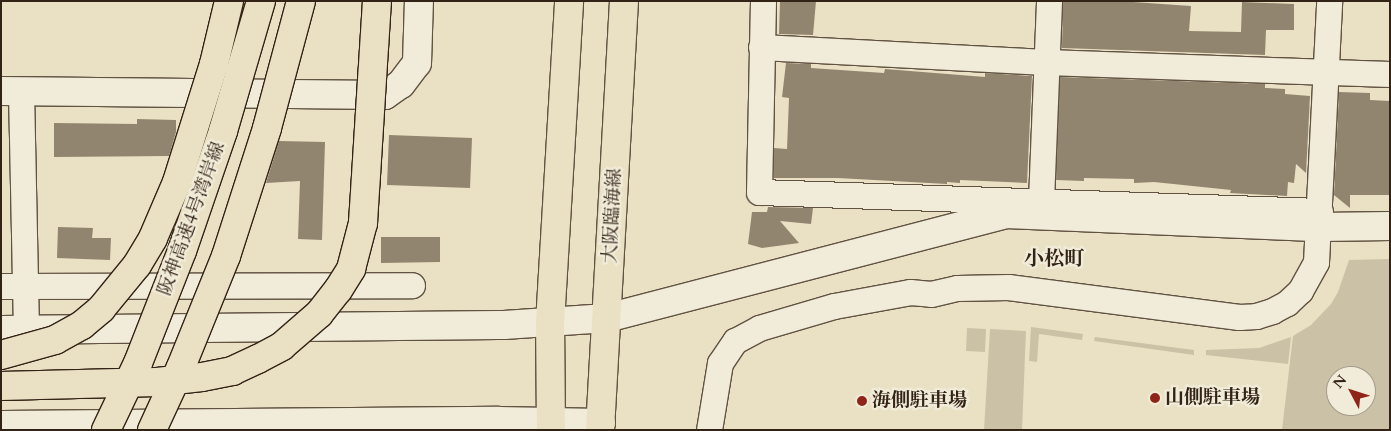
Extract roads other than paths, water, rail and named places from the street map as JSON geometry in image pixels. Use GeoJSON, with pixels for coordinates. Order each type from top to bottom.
{"type":"FeatureCollection","features":[{"type":"Feature","properties":{"kind":"main road"},"geometry":{"type":"LineString","coordinates":[[1,355],[55,340],[82,325],[101,309],[137,265],[164,214],[180,174],[214,64],[229,1]]}},
{"type":"Feature","properties":{"kind":"main road","name":"阪神高速4号湾岸線"},"geometry":{"type":"LineString","coordinates":[[106,430],[138,363],[182,251],[224,132],[261,1]]}},
{"type":"Feature","properties":{"kind":"main road"},"geometry":{"type":"LineString","coordinates":[[152,430],[181,367],[226,256],[268,128],[302,1]]}},
{"type":"Feature","properties":{"kind":"main road"},"geometry":{"type":"LineString","coordinates":[[1,386],[157,382],[217,374],[258,359],[282,346],[319,314],[338,290],[351,268],[363,223],[377,1]]}},
{"type":"Feature","properties":{"kind":"main road"},"geometry":{"type":"LineString","coordinates":[[551,426],[550,323],[569,1]]}},
{"type":"Feature","properties":{"kind":"main road","name":"大阪臨海線"},"geometry":{"type":"LineString","coordinates":[[601,426],[624,1]]}},
{"type":"Feature","properties":{"kind":"street"},"geometry":{"type":"LineString","coordinates":[[419,1],[417,63],[401,84],[385,95],[11,91],[13,330],[550,323],[608,318],[1006,214],[1320,219]]}},
{"type":"Feature","properties":{"kind":"street"},"geometry":{"type":"LineString","coordinates":[[763,1],[759,192],[1041,201],[1320,219],[1390,226]]}},
{"type":"Feature","properties":{"kind":"street"},"geometry":{"type":"LineString","coordinates":[[1041,201],[1049,1]]}},
{"type":"Feature","properties":{"kind":"street"},"geometry":{"type":"LineString","coordinates":[[709,430],[720,363],[735,341],[759,328],[834,306],[910,292],[931,294],[957,288],[1008,287],[1239,317],[1256,316],[1272,311],[1287,302],[1304,284],[1316,262],[1328,71],[1330,1]]}},
{"type":"Feature","properties":{"kind":"street"},"geometry":{"type":"LineString","coordinates":[[761,47],[1046,62],[1390,74]]}},
{"type":"Feature","properties":{"kind":"street"},"geometry":{"type":"LineString","coordinates":[[13,285],[412,284]]}},
{"type":"Feature","properties":{"kind":"street"},"geometry":{"type":"LineString","coordinates":[[1,426],[193,427],[498,421],[551,426],[601,426]]}},
{"type":"Feature","properties":{"kind":"place","name":"山側駐車場"},"geometry":{"type":"Point","coordinates":[1155,398]}},
{"type":"Feature","properties":{"kind":"place","name":"海側駐車場"},"geometry":{"type":"Point","coordinates":[862,401]}},
{"type":"Feature","properties":{"kind":"district","name":"小松町"},"geometry":{"type":"Point","coordinates":[1054,258]}}]}
